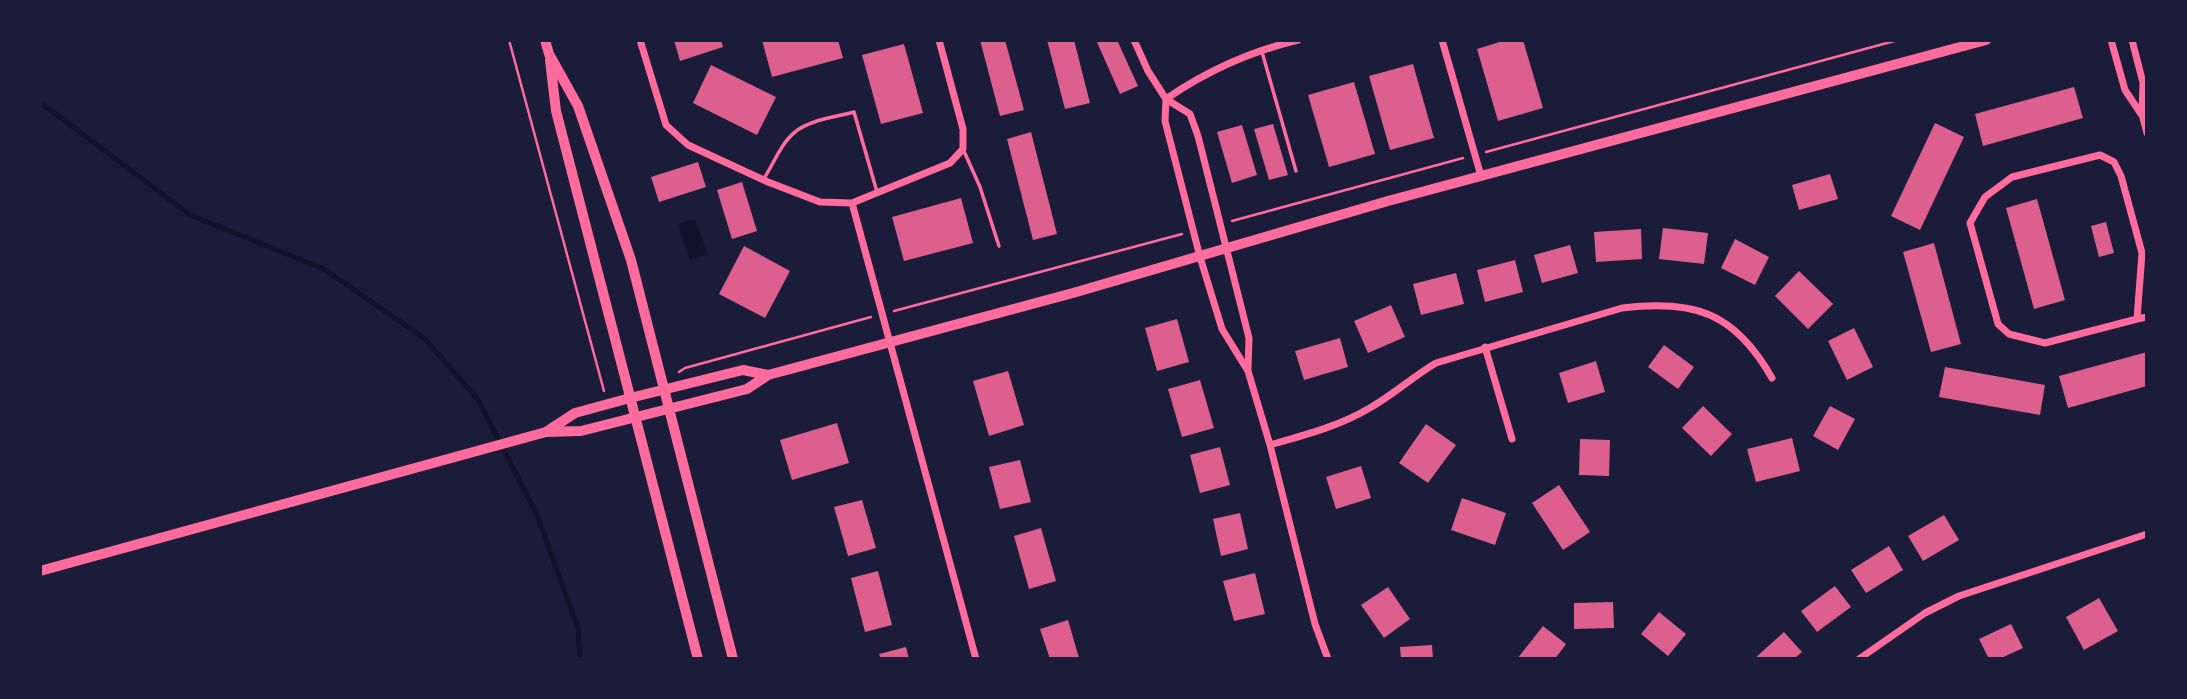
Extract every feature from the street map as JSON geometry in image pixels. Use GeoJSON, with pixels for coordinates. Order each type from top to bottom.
{"type":"FeatureCollection","features":[{"type":"Feature","properties":{"kind":"main road"},"geometry":{"type":"LineString","coordinates":[[545,40],[556,111],[698,659]]}},
{"type":"Feature","properties":{"kind":"main road"},"geometry":{"type":"LineString","coordinates":[[40,571],[546,432],[581,431],[747,389],[768,375],[1200,257],[1388,201],[1986,40]]}},
{"type":"Feature","properties":{"kind":"main road"},"geometry":{"type":"LineString","coordinates":[[549,54],[578,106],[631,260],[733,659]]}},
{"type":"Feature","properties":{"kind":"main road"},"geometry":{"type":"LineString","coordinates":[[546,432],[575,413],[665,389],[743,370],[768,375]]}},
{"type":"Feature","properties":{"kind":"street"},"geometry":{"type":"LineString","coordinates":[[639,40],[666,125],[688,145],[820,202],[852,203],[950,163],[963,149],[963,129],[939,40]]}},
{"type":"Feature","properties":{"kind":"street"},"geometry":{"type":"LineString","coordinates":[[1134,40],[1148,71],[1166,99],[1190,114],[1249,338],[1248,371]]}},
{"type":"Feature","properties":{"kind":"street"},"geometry":{"type":"LineString","coordinates":[[1166,99],[1191,81],[1298,40]]}},
{"type":"Feature","properties":{"kind":"street"},"geometry":{"type":"LineString","coordinates":[[1442,40],[1481,176]]}},
{"type":"Feature","properties":{"kind":"street"},"geometry":{"type":"LineString","coordinates":[[2111,40],[2125,90],[2142,114]]}},
{"type":"Feature","properties":{"kind":"street"},"geometry":{"type":"LineString","coordinates":[[2132,40],[2143,83],[2142,114],[2147,132]]}},
{"type":"Feature","properties":{"kind":"street"},"geometry":{"type":"LineString","coordinates":[[1166,99],[1165,121],[1200,257],[1222,329],[1248,371],[1270,445],[1315,624],[1328,659]]}},
{"type":"Feature","properties":{"kind":"street"},"geometry":{"type":"LineString","coordinates":[[2137,319],[2142,253],[2122,176],[2114,162],[2100,155],[2012,177],[1985,197],[1970,223],[1998,324],[2009,334],[2045,343],[2147,317]]}},
{"type":"Feature","properties":{"kind":"street"},"geometry":{"type":"LineString","coordinates":[[852,203],[976,659]]}},
{"type":"Feature","properties":{"kind":"street"},"geometry":{"type":"LineString","coordinates":[[1270,445],[1327,429],[1349,419],[1369,409],[1436,363],[1622,308],[1646,305],[1689,308],[1712,316],[1733,327],[1761,359],[1772,378]]}},
{"type":"Feature","properties":{"kind":"street"},"geometry":{"type":"LineString","coordinates":[[1485,347],[1512,439]]}},
{"type":"Feature","properties":{"kind":"street"},"geometry":{"type":"LineString","coordinates":[[1859,659],[1925,613],[1959,596],[2147,534]]}},
{"type":"Feature","properties":{"kind":"lane"},"geometry":{"type":"LineString","coordinates":[[1262,52],[1296,170]]}},
{"type":"Feature","properties":{"kind":"lane"},"geometry":{"type":"LineString","coordinates":[[764,180],[795,131],[854,112],[877,192]]}},
{"type":"Feature","properties":{"kind":"lane"},"geometry":{"type":"LineString","coordinates":[[963,149],[980,187],[999,246]]}},
{"type":"Feature","properties":{"kind":"path"},"geometry":{"type":"LineString","coordinates":[[509,40],[603,391],[631,398]]}},
{"type":"Feature","properties":{"kind":"path"},"geometry":{"type":"LineString","coordinates":[[1220,224],[1898,40]]}},
{"type":"Feature","properties":{"kind":"path"},"geometry":{"type":"LineString","coordinates":[[905,308],[1194,231]]}},
{"type":"Feature","properties":{"kind":"path"},"geometry":{"type":"LineString","coordinates":[[665,389],[685,368],[861,320]]}},
{"type":"Feature","properties":{"kind":"shaded area"},"geometry":{"type":"Polygon","coordinates":[[[695,219],[707,254],[690,260],[678,224],[695,219]]]}},
{"type":"Feature","properties":{"kind":"building"},"geometry":{"type":"Polygon","coordinates":[[[674,40],[721,40],[723,47],[680,61],[674,40]]]}},
{"type":"Feature","properties":{"kind":"building"},"geometry":{"type":"Polygon","coordinates":[[[762,40],[838,40],[843,58],[772,77],[762,40]]]}},
{"type":"Feature","properties":{"kind":"building"},"geometry":{"type":"Polygon","coordinates":[[[980,40],[1005,40],[1024,110],[1000,116],[980,40]]]}},
{"type":"Feature","properties":{"kind":"building"},"geometry":{"type":"Polygon","coordinates":[[[1047,40],[1074,40],[1090,103],[1065,109],[1047,40]]]}},
{"type":"Feature","properties":{"kind":"building"},"geometry":{"type":"Polygon","coordinates":[[[1096,40],[1117,40],[1138,86],[1120,94],[1096,40]]]}},
{"type":"Feature","properties":{"kind":"building"},"geometry":{"type":"Polygon","coordinates":[[[1506,40],[1523,40],[1543,108],[1498,121],[1477,49],[1506,40]]]}},
{"type":"Feature","properties":{"kind":"building"},"geometry":{"type":"Polygon","coordinates":[[[904,44],[923,113],[881,124],[862,55],[904,44]]]}},
{"type":"Feature","properties":{"kind":"building"},"geometry":{"type":"Polygon","coordinates":[[[1413,64],[1434,138],[1390,150],[1369,76],[1413,64]]]}},
{"type":"Feature","properties":{"kind":"building"},"geometry":{"type":"Polygon","coordinates":[[[711,65],[776,97],[757,135],[693,103],[711,65]]]}},
{"type":"Feature","properties":{"kind":"building"},"geometry":{"type":"Polygon","coordinates":[[[1354,82],[1375,154],[1329,167],[1308,95],[1354,82]]]}},
{"type":"Feature","properties":{"kind":"building"},"geometry":{"type":"Polygon","coordinates":[[[2074,87],[2083,118],[1983,146],[1975,114],[2074,87]]]}},
{"type":"Feature","properties":{"kind":"building"},"geometry":{"type":"Polygon","coordinates":[[[1935,123],[1964,137],[1920,230],[1891,216],[1935,123]]]}},
{"type":"Feature","properties":{"kind":"building"},"geometry":{"type":"Polygon","coordinates":[[[1273,124],[1288,175],[1269,180],[1254,129],[1273,124]]]}},
{"type":"Feature","properties":{"kind":"building"},"geometry":{"type":"Polygon","coordinates":[[[1242,125],[1257,175],[1232,183],[1217,132],[1242,125]]]}},
{"type":"Feature","properties":{"kind":"building"},"geometry":{"type":"Polygon","coordinates":[[[1031,132],[1057,234],[1033,240],[1007,139],[1031,132]]]}},
{"type":"Feature","properties":{"kind":"building"},"geometry":{"type":"Polygon","coordinates":[[[698,162],[706,187],[659,202],[651,177],[698,162]]]}},
{"type":"Feature","properties":{"kind":"building"},"geometry":{"type":"Polygon","coordinates":[[[1830,174],[1838,199],[1799,210],[1792,185],[1830,174]]]}},
{"type":"Feature","properties":{"kind":"building"},"geometry":{"type":"Polygon","coordinates":[[[742,182],[757,231],[732,239],[717,190],[742,182]]]}},
{"type":"Feature","properties":{"kind":"building"},"geometry":{"type":"Polygon","coordinates":[[[961,198],[973,243],[904,261],[892,217],[961,198]]]}},
{"type":"Feature","properties":{"kind":"building"},"geometry":{"type":"Polygon","coordinates":[[[2037,199],[2065,300],[2034,309],[2006,208],[2037,199]]]}},
{"type":"Feature","properties":{"kind":"building"},"geometry":{"type":"Polygon","coordinates":[[[2106,222],[2114,253],[2099,257],[2091,226],[2106,222]]]}},
{"type":"Feature","properties":{"kind":"building"},"geometry":{"type":"Polygon","coordinates":[[[1663,228],[1708,233],[1704,264],[1659,259],[1663,228]]]}},
{"type":"Feature","properties":{"kind":"building"},"geometry":{"type":"Polygon","coordinates":[[[1641,229],[1642,259],[1596,262],[1594,232],[1641,229]]]}},
{"type":"Feature","properties":{"kind":"building"},"geometry":{"type":"Polygon","coordinates":[[[1735,239],[1769,257],[1755,285],[1721,268],[1735,239]]]}},
{"type":"Feature","properties":{"kind":"building"},"geometry":{"type":"Polygon","coordinates":[[[1934,243],[1961,344],[1931,352],[1903,252],[1934,243]]]}},
{"type":"Feature","properties":{"kind":"building"},"geometry":{"type":"Polygon","coordinates":[[[1570,245],[1578,273],[1542,283],[1534,255],[1570,245]]]}},
{"type":"Feature","properties":{"kind":"building"},"geometry":{"type":"Polygon","coordinates":[[[744,246],[790,271],[765,318],[719,294],[744,246]]]}},
{"type":"Feature","properties":{"kind":"building"},"geometry":{"type":"Polygon","coordinates":[[[1515,260],[1523,292],[1485,302],[1477,270],[1515,260]]]}},
{"type":"Feature","properties":{"kind":"building"},"geometry":{"type":"Polygon","coordinates":[[[1799,271],[1833,304],[1808,329],[1775,296],[1799,271]]]}},
{"type":"Feature","properties":{"kind":"building"},"geometry":{"type":"Polygon","coordinates":[[[1456,273],[1464,304],[1421,315],[1413,284],[1456,273]]]}},
{"type":"Feature","properties":{"kind":"building"},"geometry":{"type":"Polygon","coordinates":[[[1391,305],[1405,337],[1368,353],[1354,321],[1391,305]]]}},
{"type":"Feature","properties":{"kind":"building"},"geometry":{"type":"Polygon","coordinates":[[[1177,319],[1189,362],[1157,371],[1145,328],[1177,319]]]}},
{"type":"Feature","properties":{"kind":"building"},"geometry":{"type":"Polygon","coordinates":[[[1854,328],[1873,367],[1847,380],[1828,341],[1854,328]]]}},
{"type":"Feature","properties":{"kind":"building"},"geometry":{"type":"Polygon","coordinates":[[[1340,338],[1348,367],[1304,380],[1295,351],[1340,338]]]}},
{"type":"Feature","properties":{"kind":"building"},"geometry":{"type":"Polygon","coordinates":[[[1664,345],[1694,367],[1678,389],[1648,367],[1664,345]]]}},
{"type":"Feature","properties":{"kind":"building"},"geometry":{"type":"Polygon","coordinates":[[[2147,352],[2147,386],[2068,408],[2059,376],[2147,352]]]}},
{"type":"Feature","properties":{"kind":"building"},"geometry":{"type":"Polygon","coordinates":[[[1596,361],[1605,392],[1568,403],[1559,373],[1596,361]]]}},
{"type":"Feature","properties":{"kind":"building"},"geometry":{"type":"Polygon","coordinates":[[[1945,367],[2045,385],[2040,415],[1939,397],[1945,367]]]}},
{"type":"Feature","properties":{"kind":"building"},"geometry":{"type":"Polygon","coordinates":[[[1008,371],[1024,425],[989,436],[973,381],[1008,371]]]}},
{"type":"Feature","properties":{"kind":"building"},"geometry":{"type":"Polygon","coordinates":[[[1200,380],[1214,428],[1182,437],[1168,389],[1200,380]]]}},
{"type":"Feature","properties":{"kind":"building"},"geometry":{"type":"Polygon","coordinates":[[[1703,406],[1732,434],[1711,456],[1682,428],[1703,406]]]}},
{"type":"Feature","properties":{"kind":"building"},"geometry":{"type":"Polygon","coordinates":[[[1830,406],[1855,419],[1838,450],[1813,436],[1830,406]]]}},
{"type":"Feature","properties":{"kind":"building"},"geometry":{"type":"Polygon","coordinates":[[[837,423],[849,463],[792,480],[780,440],[837,423]]]}},
{"type":"Feature","properties":{"kind":"building"},"geometry":{"type":"Polygon","coordinates":[[[1426,424],[1456,445],[1428,483],[1399,463],[1426,424]]]}},
{"type":"Feature","properties":{"kind":"building"},"geometry":{"type":"Polygon","coordinates":[[[1792,438],[1800,471],[1756,482],[1747,449],[1792,438]]]}},
{"type":"Feature","properties":{"kind":"building"},"geometry":{"type":"Polygon","coordinates":[[[1580,439],[1610,440],[1609,476],[1579,475],[1580,439]]]}},
{"type":"Feature","properties":{"kind":"building"},"geometry":{"type":"Polygon","coordinates":[[[1220,447],[1230,485],[1200,493],[1190,455],[1220,447]]]}},
{"type":"Feature","properties":{"kind":"building"},"geometry":{"type":"Polygon","coordinates":[[[1020,460],[1031,502],[1000,509],[989,467],[1020,460]]]}},
{"type":"Feature","properties":{"kind":"building"},"geometry":{"type":"Polygon","coordinates":[[[1361,466],[1371,498],[1336,509],[1326,477],[1361,466]]]}},
{"type":"Feature","properties":{"kind":"building"},"geometry":{"type":"Polygon","coordinates":[[[1559,485],[1590,532],[1563,550],[1532,503],[1559,485]]]}},
{"type":"Feature","properties":{"kind":"building"},"geometry":{"type":"Polygon","coordinates":[[[1462,498],[1506,513],[1495,545],[1451,530],[1462,498]]]}},
{"type":"Feature","properties":{"kind":"building"},"geometry":{"type":"Polygon","coordinates":[[[862,500],[876,548],[848,556],[834,507],[862,500]]]}},
{"type":"Feature","properties":{"kind":"building"},"geometry":{"type":"Polygon","coordinates":[[[1240,513],[1248,549],[1221,556],[1213,519],[1240,513]]]}},
{"type":"Feature","properties":{"kind":"building"},"geometry":{"type":"Polygon","coordinates":[[[1944,515],[1959,540],[1923,561],[1908,536],[1944,515]]]}},
{"type":"Feature","properties":{"kind":"building"},"geometry":{"type":"Polygon","coordinates":[[[1041,528],[1056,581],[1029,589],[1014,536],[1041,528]]]}},
{"type":"Feature","properties":{"kind":"building"},"geometry":{"type":"Polygon","coordinates":[[[1889,546],[1903,570],[1866,593],[1851,570],[1889,546]]]}},
{"type":"Feature","properties":{"kind":"building"},"geometry":{"type":"Polygon","coordinates":[[[878,571],[892,625],[865,632],[851,578],[878,571]]]}},
{"type":"Feature","properties":{"kind":"building"},"geometry":{"type":"Polygon","coordinates":[[[1255,573],[1265,614],[1234,621],[1223,581],[1255,573]]]}},
{"type":"Feature","properties":{"kind":"building"},"geometry":{"type":"Polygon","coordinates":[[[1835,586],[1851,607],[1817,632],[1801,611],[1835,586]]]}},
{"type":"Feature","properties":{"kind":"building"},"geometry":{"type":"Polygon","coordinates":[[[1388,587],[1410,619],[1384,638],[1361,605],[1388,587]]]}},
{"type":"Feature","properties":{"kind":"building"},"geometry":{"type":"Polygon","coordinates":[[[2099,598],[2118,631],[2084,650],[2066,617],[2099,598]]]}},
{"type":"Feature","properties":{"kind":"building"},"geometry":{"type":"Polygon","coordinates":[[[1613,602],[1614,628],[1574,629],[1574,603],[1613,602]]]}},
{"type":"Feature","properties":{"kind":"building"},"geometry":{"type":"Polygon","coordinates":[[[1659,612],[1686,634],[1668,656],[1641,634],[1659,612]]]}},
{"type":"Feature","properties":{"kind":"building"},"geometry":{"type":"Polygon","coordinates":[[[1068,620],[1079,658],[1050,659],[1040,629],[1068,620]]]}},
{"type":"Feature","properties":{"kind":"building"},"geometry":{"type":"Polygon","coordinates":[[[2011,624],[2023,648],[1999,659],[1989,659],[1979,639],[2011,624]]]}},
{"type":"Feature","properties":{"kind":"building"},"geometry":{"type":"Polygon","coordinates":[[[1543,626],[1566,644],[1555,659],[1517,659],[1543,626]]]}},
{"type":"Feature","properties":{"kind":"building"},"geometry":{"type":"Polygon","coordinates":[[[1784,632],[1802,652],[1794,659],[1754,659],[1784,632]]]}},
{"type":"Feature","properties":{"kind":"building"},"geometry":{"type":"Polygon","coordinates":[[[1432,645],[1433,659],[1401,659],[1400,647],[1432,645]]]}},
{"type":"Feature","properties":{"kind":"building"},"geometry":{"type":"Polygon","coordinates":[[[906,647],[909,659],[881,659],[879,654],[906,647]]]}},
{"type":"Feature","properties":{"kind":"waterway"},"geometry":{"type":"LineString","coordinates":[[40,102],[190,215],[324,269],[424,338],[477,398],[537,515],[578,628],[580,659]]}}]}
